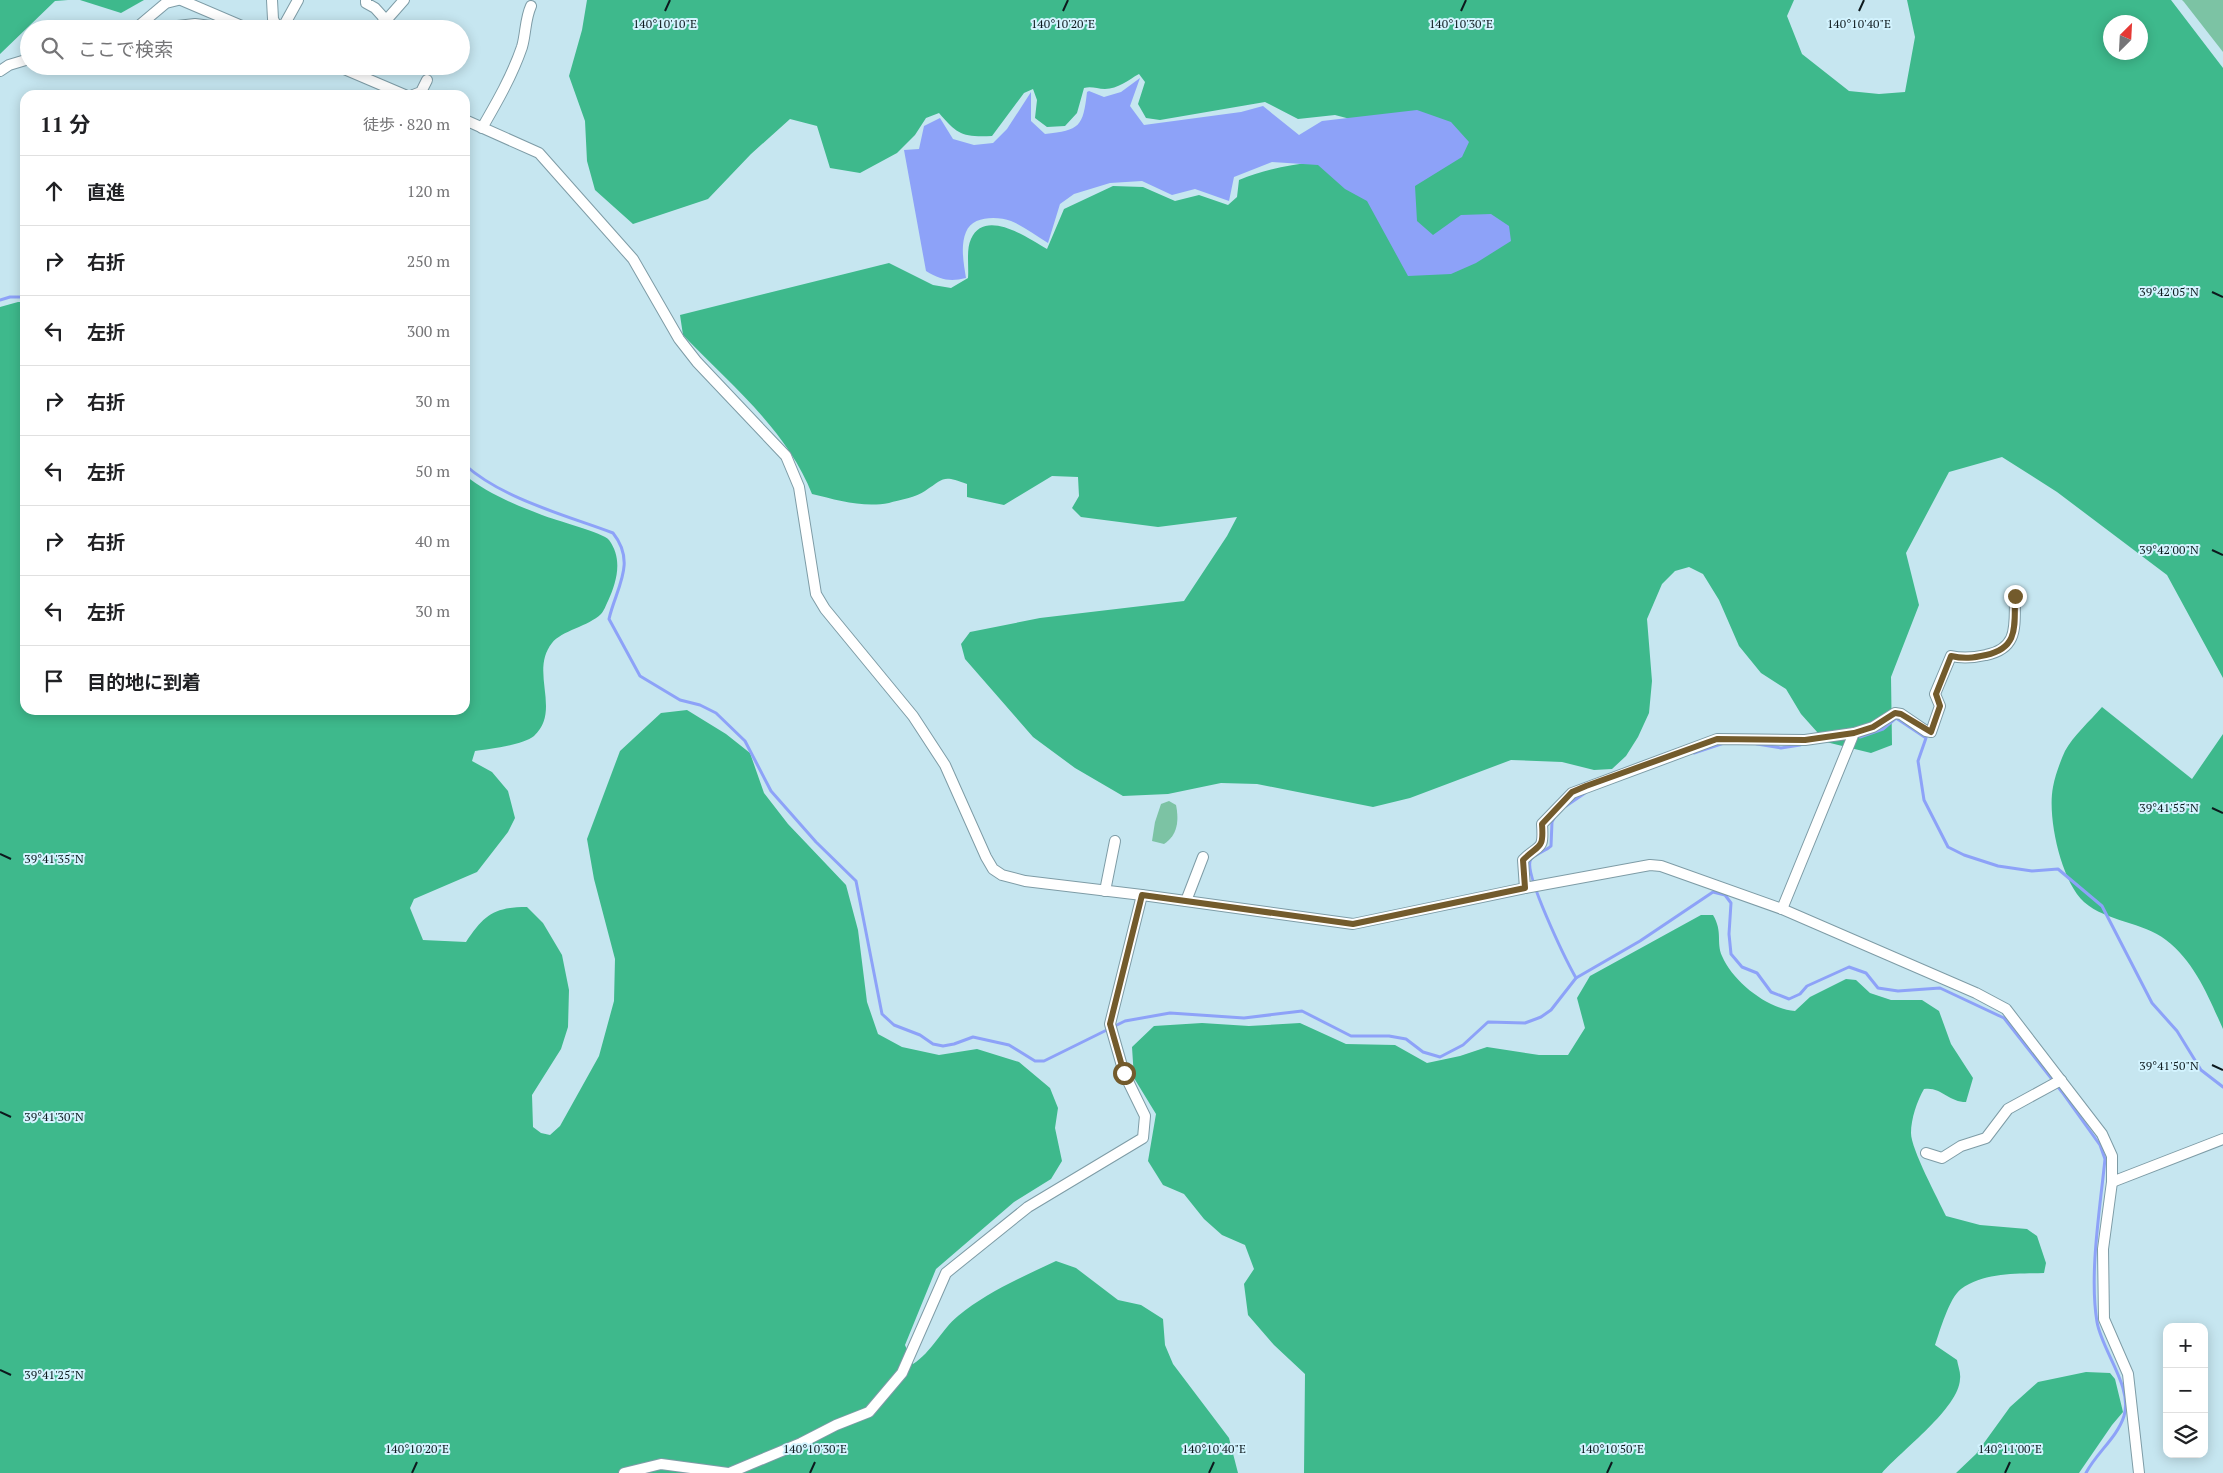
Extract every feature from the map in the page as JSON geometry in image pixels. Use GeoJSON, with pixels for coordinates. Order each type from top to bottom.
{"type":"FeatureCollection","features":[{"type":"Feature","properties":{"kind":"street"},"geometry":{"type":"LineString","coordinates":[[146,20],[166,3],[179,0],[227,20]]}},
{"type":"Feature","properties":{"kind":"street"},"geometry":{"type":"LineString","coordinates":[[272,0],[274,20]]}},
{"type":"Feature","properties":{"kind":"street"},"geometry":{"type":"LineString","coordinates":[[287,20],[298,0]]}},
{"type":"Feature","properties":{"kind":"street"},"geometry":{"type":"LineString","coordinates":[[366,0],[366,3],[375,8],[384,18],[383,20]]}},
{"type":"Feature","properties":{"kind":"street"},"geometry":{"type":"LineString","coordinates":[[387,20],[404,0]]}},
{"type":"Feature","properties":{"kind":"street"},"geometry":{"type":"LineString","coordinates":[[482,128],[504,90],[522,48],[526,31],[526,17],[531,6]]}},
{"type":"Feature","properties":{"kind":"street"},"geometry":{"type":"LineString","coordinates":[[0,71],[9,65],[20,62]]}},
{"type":"Feature","properties":{"kind":"street"},"geometry":{"type":"LineString","coordinates":[[367,75],[396,90]]}},
{"type":"Feature","properties":{"kind":"street"},"geometry":{"type":"LineString","coordinates":[[422,90],[427,80]]}},
{"type":"Feature","properties":{"kind":"street"},"geometry":{"type":"LineString","coordinates":[[470,122],[539,153],[634,258],[679,339],[697,362],[786,456],[799,486],[816,594],[825,609],[924,732],[944,765],[973,831],[994,869],[1002,875],[1025,881],[1353,924],[1525,888],[1650,865],[1662,866],[1782,909],[1976,993],[2006,1009],[2057,1082],[2102,1134],[2112,1156],[2112,1182],[2103,1249],[2104,1320],[2115,1349],[2128,1374],[2139,1473]]}},
{"type":"Feature","properties":{"kind":"street"},"geometry":{"type":"LineString","coordinates":[[1525,888],[1523,860],[1540,847],[1543,841],[1542,824],[1572,792],[1717,739],[1805,740],[1854,733],[1873,727],[1895,713],[1901,714],[1931,732],[1940,706],[1936,694],[1951,656],[1964,659],[1973,658],[1997,653],[2008,645],[2013,634],[2015,596]]}},
{"type":"Feature","properties":{"kind":"street"},"geometry":{"type":"LineString","coordinates":[[1782,909],[1854,733]]}},
{"type":"Feature","properties":{"kind":"street"},"geometry":{"type":"LineString","coordinates":[[1104,891],[1115,841]]}},
{"type":"Feature","properties":{"kind":"street"},"geometry":{"type":"LineString","coordinates":[[1186,901],[1202,857]]}},
{"type":"Feature","properties":{"kind":"street"},"geometry":{"type":"LineString","coordinates":[[624,1473],[661,1464],[729,1473],[869,1412],[902,1373],[946,1273],[1028,1207],[1144,1138],[1146,1116],[1124,1073],[1110,1024],[1142,895]]}},
{"type":"Feature","properties":{"kind":"street"},"geometry":{"type":"LineString","coordinates":[[1926,1153],[1942,1158],[1961,1146],[1986,1138],[2008,1109],[2057,1082]]}},
{"type":"Feature","properties":{"kind":"street"},"geometry":{"type":"LineString","coordinates":[[2112,1182],[2223,1139]]}},
{"type":"Feature","properties":{"kind":"green space"},"geometry":{"type":"Polygon","coordinates":[[[0,0],[68,0],[55,1],[35,20],[20,20],[20,35],[0,54],[0,0]]]}},
{"type":"Feature","properties":{"kind":"green space"},"geometry":{"type":"Polygon","coordinates":[[[80,0],[144,0],[121,13],[80,0]]]}},
{"type":"Feature","properties":{"kind":"green space"},"geometry":{"type":"Polygon","coordinates":[[[587,0],[1794,0],[1787,16],[1802,54],[1849,91],[1879,94],[1905,92],[1915,37],[1907,0],[2171,0],[2223,68],[2223,678],[2167,575],[2057,492],[2002,457],[1949,472],[1906,553],[1919,605],[1891,677],[1892,745],[1871,753],[1826,742],[1801,714],[1786,689],[1761,673],[1739,646],[1719,600],[1703,574],[1689,567],[1675,571],[1662,584],[1647,619],[1652,681],[1649,713],[1638,737],[1626,756],[1612,769],[1594,770],[1562,762],[1511,760],[1410,798],[1373,807],[1257,784],[1221,783],[1168,794],[1123,796],[1075,768],[1033,737],[965,659],[961,644],[970,632],[1040,618],[1184,601],[1227,536],[1237,517],[1158,527],[1081,517],[1072,508],[1079,496],[1078,477],[1052,476],[1004,505],[967,497],[967,484],[953,479],[944,479],[917,495],[889,503],[870,505],[850,503],[812,494],[788,449],[773,428],[683,335],[680,315],[889,263],[933,285],[951,288],[968,278],[969,243],[978,230],[986,226],[1007,228],[1047,249],[1064,209],[1113,186],[1143,187],[1175,201],[1199,195],[1228,205],[1237,197],[1239,180],[1268,170],[1297,164],[1358,156],[1373,125],[1335,115],[1298,119],[1265,102],[1160,120],[1146,118],[1138,104],[1145,82],[1139,74],[1114,88],[1084,88],[1077,113],[1065,126],[1047,127],[1035,118],[1037,100],[1033,89],[1024,93],[992,136],[974,136],[961,133],[951,126],[939,113],[926,118],[915,135],[897,153],[860,173],[830,168],[817,126],[790,119],[751,154],[708,199],[633,224],[595,190],[587,161],[585,121],[569,76],[582,30],[587,0]]]}},
{"type":"Feature","properties":{"kind":"green space"},"geometry":{"type":"Polygon","coordinates":[[[2182,0],[2223,0],[2223,52],[2184,2],[2182,0]]]}},
{"type":"Feature","properties":{"kind":"green space"},"geometry":{"type":"Polygon","coordinates":[[[20,302],[20,715],[470,715],[470,479],[512,503],[605,537],[609,540],[616,555],[617,570],[614,586],[601,614],[590,622],[556,639],[546,654],[543,666],[546,703],[542,726],[534,736],[522,742],[475,751],[472,761],[492,772],[508,791],[515,818],[508,832],[477,872],[414,899],[410,908],[423,940],[466,942],[478,925],[491,914],[516,907],[527,907],[543,923],[562,955],[569,990],[568,1027],[561,1049],[532,1095],[533,1127],[541,1133],[550,1135],[560,1126],[599,1056],[614,1001],[615,959],[594,879],[587,839],[620,751],[661,713],[687,710],[726,734],[750,753],[764,793],[788,824],[846,885],[858,930],[867,1002],[878,1034],[902,1047],[939,1055],[977,1049],[1019,1062],[1050,1088],[1058,1108],[1055,1128],[1062,1161],[1051,1179],[1014,1202],[936,1269],[905,1345],[913,1364],[926,1353],[952,1322],[969,1307],[1005,1285],[1056,1261],[1076,1268],[1118,1300],[1141,1305],[1163,1319],[1165,1345],[1173,1364],[1229,1438],[1238,1473],[0,1473],[0,307],[20,302]]]}},
{"type":"Feature","properties":{"kind":"green space"},"geometry":{"type":"Polygon","coordinates":[[[2102,707],[2192,779],[2223,734],[2223,1029],[2200,981],[2176,949],[2166,940],[2147,929],[2093,909],[2076,892],[2063,864],[2054,831],[2052,815],[2056,774],[2068,745],[2102,707]]]}},
{"type":"Feature","properties":{"kind":"green space"},"geometry":{"type":"Polygon","coordinates":[[[1169,801],[1176,805],[1177,822],[1175,832],[1164,844],[1152,841],[1155,822],[1161,804],[1169,801]]]}},
{"type":"Feature","properties":{"kind":"green space"},"geometry":{"type":"Polygon","coordinates":[[[1701,915],[1713,915],[1719,932],[1720,951],[1727,966],[1734,975],[1753,993],[1774,1005],[1795,1011],[1810,997],[1846,979],[1856,980],[1870,993],[1891,1000],[1922,1000],[1939,1011],[1951,1044],[1973,1078],[1966,1102],[1955,1100],[1935,1090],[1924,1089],[1912,1122],[1911,1133],[1915,1150],[1946,1216],[1980,1225],[2027,1229],[2037,1236],[2046,1263],[2044,1273],[2001,1275],[1980,1279],[1970,1283],[1957,1293],[1945,1315],[1935,1345],[1957,1360],[1960,1377],[1957,1390],[1950,1403],[1940,1415],[1882,1473],[1304,1473],[1305,1374],[1274,1345],[1248,1315],[1244,1284],[1254,1269],[1245,1245],[1222,1235],[1204,1219],[1184,1194],[1163,1185],[1148,1161],[1156,1114],[1134,1078],[1132,1047],[1154,1026],[1202,1023],[1249,1026],[1300,1023],[1346,1044],[1395,1045],[1427,1063],[1460,1056],[1487,1047],[1539,1055],[1568,1055],[1585,1028],[1577,998],[1590,976],[1701,915]]]}},
{"type":"Feature","properties":{"kind":"green space"},"geometry":{"type":"Polygon","coordinates":[[[2086,1372],[2110,1373],[2115,1379],[2123,1412],[2079,1473],[1956,1473],[1976,1454],[2010,1407],[2038,1382],[2086,1372]]]}},
{"type":"Feature","properties":{"kind":"water"},"geometry":{"type":"Polygon","coordinates":[[[1140,78],[1130,106],[1144,125],[1241,112],[1263,106],[1299,135],[1322,121],[1417,110],[1451,122],[1469,142],[1462,157],[1415,186],[1417,221],[1433,235],[1461,215],[1491,214],[1509,226],[1511,241],[1476,263],[1451,274],[1408,276],[1367,201],[1345,189],[1318,165],[1272,162],[1234,177],[1229,201],[1195,189],[1172,195],[1142,181],[1110,183],[1074,194],[1060,204],[1048,243],[1011,221],[999,218],[979,220],[969,227],[964,237],[963,255],[966,278],[946,279],[926,271],[904,150],[919,149],[924,126],[940,118],[953,139],[974,145],[993,143],[1007,129],[1031,92],[1031,121],[1045,134],[1066,131],[1078,125],[1081,120],[1087,92],[1089,91],[1104,97],[1121,92],[1140,78]]]}},
{"type":"Feature","properties":{"kind":"waterway"},"geometry":{"type":"LineString","coordinates":[[0,300],[20,297]]}},
{"type":"Feature","properties":{"kind":"waterway"},"geometry":{"type":"LineString","coordinates":[[470,469],[480,477],[516,497],[613,533],[620,544],[624,565],[623,576],[609,619],[640,676],[680,700],[700,705],[716,713],[745,741],[771,791],[816,842],[856,881],[882,1014],[894,1025],[920,1035],[933,1044],[943,1046],[973,1037],[1009,1045],[1035,1061],[1044,1061],[1125,1021],[1170,1013],[1244,1018],[1302,1011],[1351,1036],[1389,1036],[1406,1039],[1423,1052],[1440,1057],[1463,1045],[1488,1022],[1525,1023],[1541,1017],[1551,1010],[1576,978],[1640,941],[1713,892],[1725,895],[1731,903],[1729,934],[1731,954],[1742,967],[1757,973],[1771,992],[1789,999],[1800,994],[1807,986],[1849,967],[1866,973],[1878,988],[1898,991],[1940,988],[2004,1018],[2062,1092],[2100,1145],[2105,1159],[2096,1241],[2095,1303],[2100,1333],[2121,1381],[2126,1405],[2124,1416],[2117,1431],[2086,1473]]}},
{"type":"Feature","properties":{"kind":"waterway"},"geometry":{"type":"LineString","coordinates":[[1860,737],[1883,729],[1896,718],[1926,738],[1918,761],[1924,800],[1948,847],[1964,855],[1998,866],[2032,871],[2058,869],[2102,906],[2152,1003],[2177,1031],[2201,1070],[2223,1087]]}},
{"type":"Feature","properties":{"kind":"waterway"},"geometry":{"type":"LineString","coordinates":[[1694,753],[1724,743]]}},
{"type":"Feature","properties":{"kind":"waterway"},"geometry":{"type":"LineString","coordinates":[[1757,744],[1781,748],[1800,745]]}},
{"type":"Feature","properties":{"kind":"waterway"},"geometry":{"type":"LineString","coordinates":[[1566,806],[1585,793]]}},
{"type":"Feature","properties":{"kind":"waterway"},"geometry":{"type":"LineString","coordinates":[[1554,818],[1552,822],[1551,846],[1531,859],[1530,867],[1539,898],[1576,978]]}},
{"type":"Feature","properties":{"kind":"route"},"geometry":{"type":"LineString","coordinates":[[1124,1073],[1110,1024],[1142,895],[1353,924],[1376,921],[1525,888],[1523,860],[1528,854],[1540,847],[1543,841],[1542,824],[1572,792],[1586,786],[1717,739],[1756,741],[1805,740],[1854,733],[1873,727],[1895,713],[1901,714],[1926,731],[1931,732],[1940,706],[1936,694],[1951,656],[1964,659],[1973,658],[1997,653],[2008,645],[2013,634],[2015,596]]}}]}
